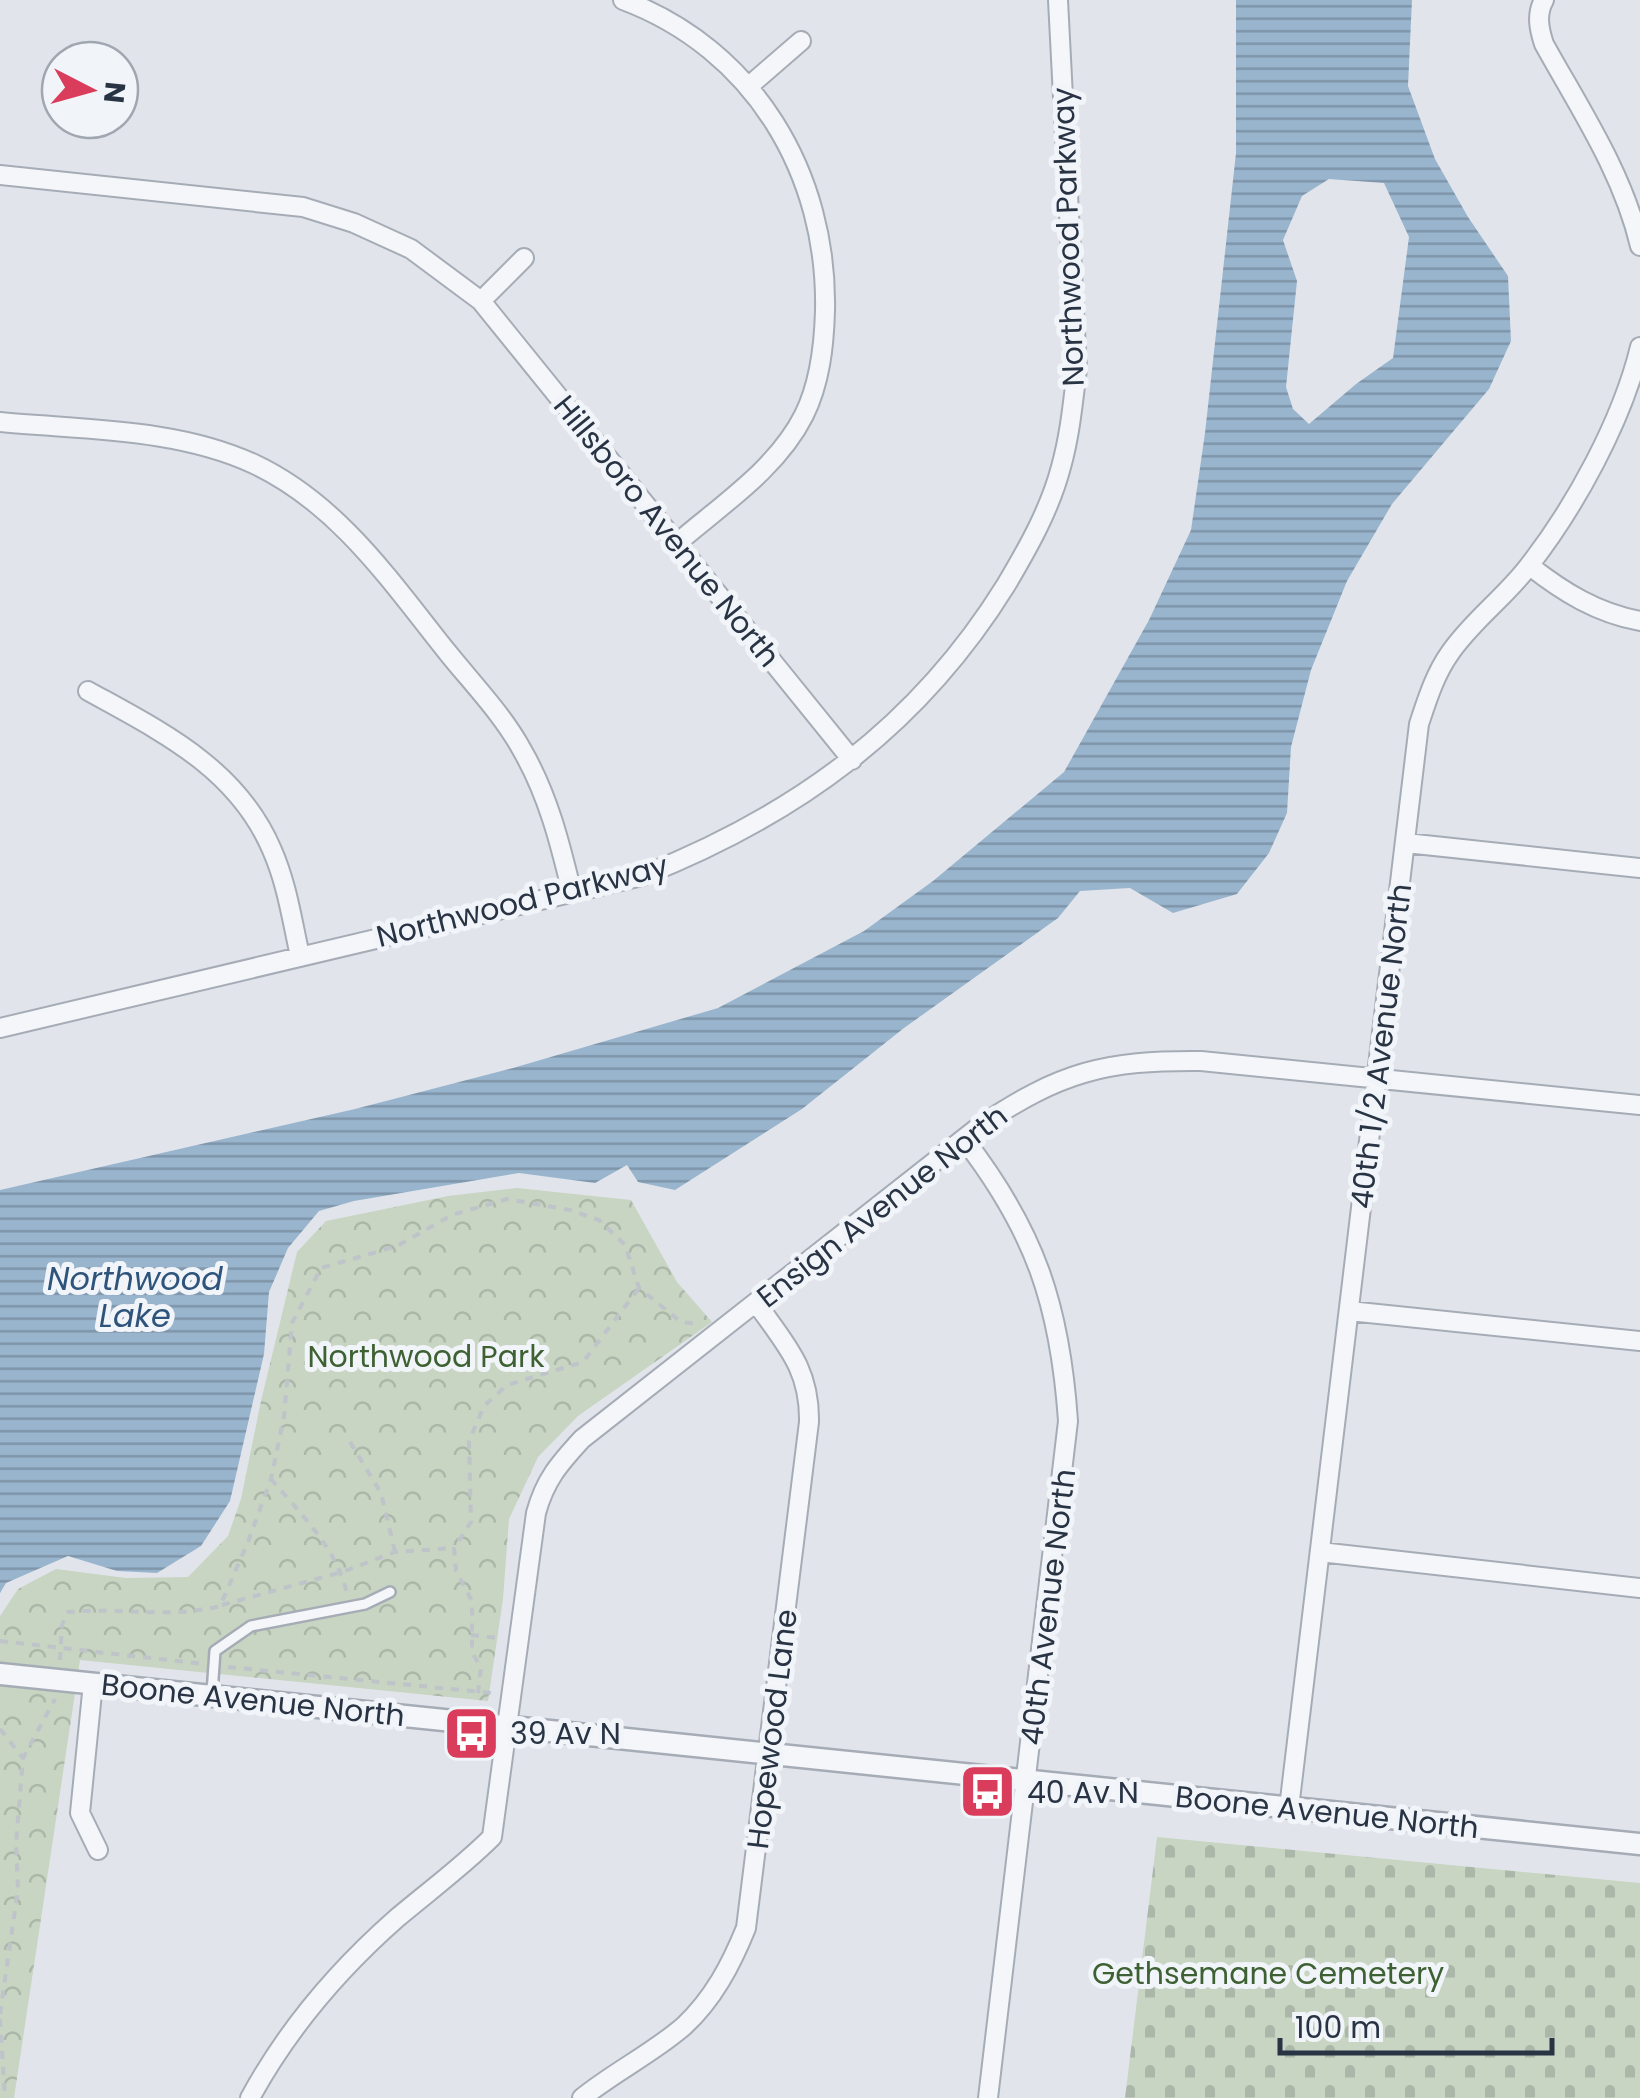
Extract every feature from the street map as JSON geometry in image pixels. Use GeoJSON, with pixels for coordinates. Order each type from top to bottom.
{"type":"FeatureCollection","features":[{"type":"Feature","properties":{"kind":"street"},"geometry":{"type":"LineString","coordinates":[[623,0],[684,30],[749,86],[783,134],[804,180],[819,227],[826,275],[822,356],[806,413],[770,464],[676,544]]}},
{"type":"Feature","properties":{"kind":"street","name":"Northwood Parkway"},"geometry":{"type":"LineString","coordinates":[[0,1028],[642,876],[709,850],[773,815],[888,730],[939,678],[983,622],[1044,515],[1072,420],[1077,369],[1058,0]]}},
{"type":"Feature","properties":{"kind":"street"},"geometry":{"type":"LineString","coordinates":[[1544,0],[1539,27],[1544,44],[1616,174],[1633,214],[1640,246]]}},
{"type":"Feature","properties":{"kind":"street"},"geometry":{"type":"LineString","coordinates":[[749,86],[800,41]]}},
{"type":"Feature","properties":{"kind":"street","name":"Hillsboro Avenue North"},"geometry":{"type":"LineString","coordinates":[[0,175],[304,207],[354,223],[411,249],[481,301],[852,760]]}},
{"type":"Feature","properties":{"kind":"street"},"geometry":{"type":"LineString","coordinates":[[481,301],[524,258]]}},
{"type":"Feature","properties":{"kind":"street","name":"40th 1/2 Avenue North"},"geometry":{"type":"LineString","coordinates":[[1289,1808],[1419,724],[1448,654],[1530,566],[1578,489],[1631,383],[1640,347]]}},
{"type":"Feature","properties":{"kind":"street"},"geometry":{"type":"LineString","coordinates":[[0,422],[162,438],[209,447],[294,486],[331,514],[363,548],[521,747],[554,818],[572,893]]}},
{"type":"Feature","properties":{"kind":"street"},"geometry":{"type":"LineString","coordinates":[[1530,566],[1560,590],[1594,608],[1640,621]]}},
{"type":"Feature","properties":{"kind":"street"},"geometry":{"type":"LineString","coordinates":[[88,691],[174,739],[205,760],[232,786],[255,817],[272,850],[285,886],[300,956]]}},
{"type":"Feature","properties":{"kind":"street"},"geometry":{"type":"LineString","coordinates":[[1406,843],[1640,868]]}},
{"type":"Feature","properties":{"kind":"street","name":"Ensign Avenue North"},"geometry":{"type":"LineString","coordinates":[[250,2098],[294,2028],[344,1970],[492,1837],[531,1544],[544,1486],[582,1439],[1018,1100],[1060,1080],[1106,1065],[1201,1060],[1640,1106]]}},
{"type":"Feature","properties":{"kind":"street","name":"40th Avenue North"},"geometry":{"type":"LineString","coordinates":[[964,1139],[1012,1208],[1036,1256],[1054,1307],[1064,1363],[1068,1420],[988,2098]]}},
{"type":"Feature","properties":{"kind":"street","name":"Hopewood Lane"},"geometry":{"type":"LineString","coordinates":[[582,2098],[683,2027],[710,1997],[732,1963],[746,1928],[809,1396],[802,1369],[756,1304]]}},
{"type":"Feature","properties":{"kind":"street"},"geometry":{"type":"LineString","coordinates":[[1350,1311],[1640,1341]]}},
{"type":"Feature","properties":{"kind":"street"},"geometry":{"type":"LineString","coordinates":[[1320,1552],[1640,1588]]}},
{"type":"Feature","properties":{"kind":"street","name":"Boone Avenue North"},"geometry":{"type":"LineString","coordinates":[[0,1674],[1640,1844]]}},
{"type":"Feature","properties":{"kind":"street"},"geometry":{"type":"LineString","coordinates":[[93,1684],[80,1813],[98,1850]]}},
{"type":"Feature","properties":{"kind":"lane"},"geometry":{"type":"LineString","coordinates":[[212,1696],[215,1651],[251,1626],[364,1604],[390,1592]]}},
{"type":"Feature","properties":{"kind":"path"},"geometry":{"type":"LineString","coordinates":[[220,1606],[271,1479],[284,1416],[292,1322],[321,1268],[397,1246],[452,1215],[506,1198],[570,1210],[599,1220],[625,1244],[639,1288],[681,1322],[701,1323],[711,1338]]}},
{"type":"Feature","properties":{"kind":"path"},"geometry":{"type":"LineString","coordinates":[[478,1693],[481,1668],[472,1652],[472,1601],[456,1571],[454,1548],[471,1522],[469,1442],[484,1406],[507,1384],[584,1362],[639,1288]]}},
{"type":"Feature","properties":{"kind":"path"},"geometry":{"type":"LineString","coordinates":[[350,1442],[381,1493],[395,1552]]}},
{"type":"Feature","properties":{"kind":"path"},"geometry":{"type":"LineString","coordinates":[[271,1479],[342,1572],[350,1607]]}},
{"type":"Feature","properties":{"kind":"path"},"geometry":{"type":"LineString","coordinates":[[5,2098],[0,2016],[18,1889],[16,1843],[23,1758],[52,1710],[61,1680],[62,1625],[68,1612],[192,1612],[342,1572],[395,1552],[454,1548]]}},
{"type":"Feature","properties":{"kind":"path"},"geometry":{"type":"LineString","coordinates":[[471,1635],[520,1641]]}},
{"type":"Feature","properties":{"kind":"path"},"geometry":{"type":"LineString","coordinates":[[0,1641],[478,1693],[512,1693]]}},
{"type":"Feature","properties":{"kind":"path"},"geometry":{"type":"LineString","coordinates":[[0,1729],[23,1758]]}},
{"type":"Feature","properties":{"kind":"green space","name":"Northwood Park"},"geometry":{"type":"Polygon","coordinates":[[[517,1188],[631,1200],[677,1282],[712,1322],[578,1416],[538,1457],[509,1519],[503,1599],[488,1701],[80,1660],[14,2098],[0,2098],[0,1616],[18,1589],[56,1569],[126,1578],[188,1577],[228,1536],[241,1499],[297,1252],[326,1221],[448,1196],[517,1188]]]}},
{"type":"Feature","properties":{"kind":"green space","name":"Gethsemane Cemetery"},"geometry":{"type":"Polygon","coordinates":[[[1157,1837],[1640,1883],[1640,2098],[1125,2098],[1157,1837]]]}},
{"type":"Feature","properties":{"kind":"water","name":"Northwood Lake"},"geometry":{"type":"Polygon","coordinates":[[[1236,0],[1412,0],[1408,86],[1435,159],[1508,276],[1511,341],[1489,389],[1392,504],[1347,581],[1311,670],[1291,747],[1287,813],[1269,853],[1237,894],[1173,913],[1130,888],[1080,891],[1058,918],[904,1028],[802,1109],[675,1190],[638,1182],[627,1165],[595,1183],[519,1173],[354,1201],[319,1211],[288,1248],[269,1292],[264,1354],[230,1501],[201,1546],[157,1573],[117,1571],[68,1556],[6,1583],[0,1593],[0,1190],[355,1109],[718,1008],[864,931],[933,881],[1064,772],[1149,620],[1191,530],[1236,153],[1236,0]],[[1329,179],[1302,196],[1283,240],[1297,281],[1286,387],[1293,409],[1309,424],[1393,358],[1409,237],[1384,183],[1329,179]]]}},
{"type":"Feature","properties":{"kind":"place","name":"39 Av N"},"geometry":{"type":"Point","coordinates":[471,1733]}},
{"type":"Feature","properties":{"kind":"place","name":"40 Av N"},"geometry":{"type":"Point","coordinates":[988,1792]}}]}
